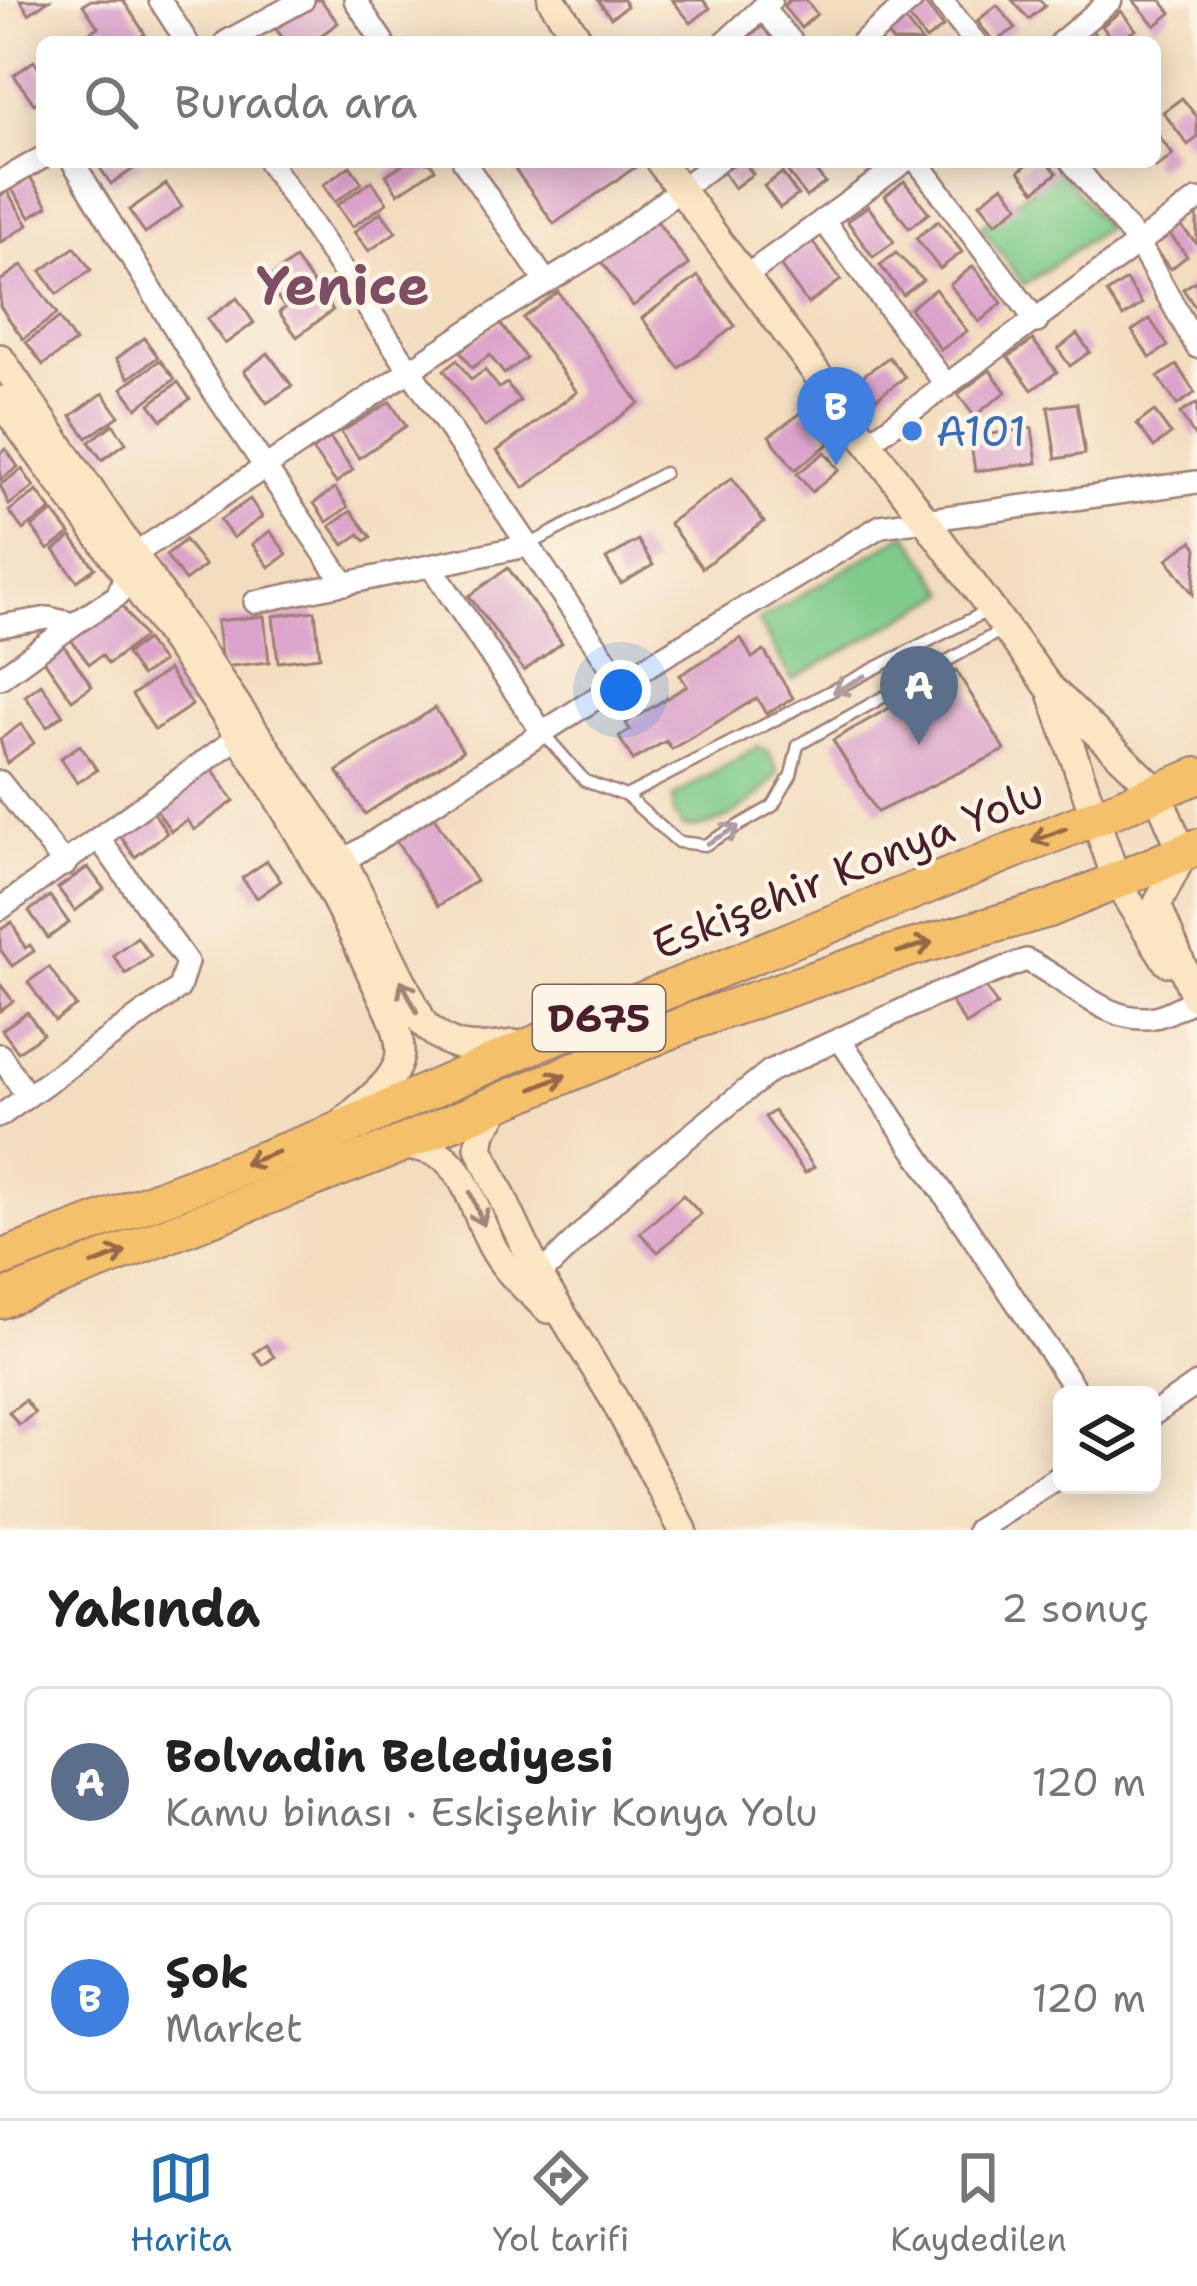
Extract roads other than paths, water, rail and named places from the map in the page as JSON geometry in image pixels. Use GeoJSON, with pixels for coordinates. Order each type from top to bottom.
{"type":"FeatureCollection","features":[{"type":"Feature","properties":{"kind":"highway","name":"Eskişehir Konya Yolu"},"geometry":{"type":"LineString","coordinates":[[0,1259],[330,1134],[542,1041],[1197,776]]}},
{"type":"Feature","properties":{"kind":"highway","name":"Eskişehir Konya Yolu"},"geometry":{"type":"LineString","coordinates":[[0,1300],[394,1147],[693,1021],[1118,884],[1190,850]]}},
{"type":"Feature","properties":{"kind":"street"},"geometry":{"type":"LineString","coordinates":[[160,0],[183,36]]}},
{"type":"Feature","properties":{"kind":"street"},"geometry":{"type":"LineString","coordinates":[[237,36],[303,0]]}},
{"type":"Feature","properties":{"kind":"street"},"geometry":{"type":"LineString","coordinates":[[355,0],[379,36]]}},
{"type":"Feature","properties":{"kind":"street"},"geometry":{"type":"LineString","coordinates":[[869,36],[912,0]]}},
{"type":"Feature","properties":{"kind":"street"},"geometry":{"type":"LineString","coordinates":[[940,0],[969,36]]}},
{"type":"Feature","properties":{"kind":"street"},"geometry":{"type":"LineString","coordinates":[[1068,36],[1111,0]]}},
{"type":"Feature","properties":{"kind":"street"},"geometry":{"type":"LineString","coordinates":[[561,3],[577,36]]}},
{"type":"Feature","properties":{"kind":"street"},"geometry":{"type":"LineString","coordinates":[[731,36],[767,4],[788,36]]}},
{"type":"Feature","properties":{"kind":"street"},"geometry":{"type":"LineString","coordinates":[[0,182],[36,161]]}},
{"type":"Feature","properties":{"kind":"street"},"geometry":{"type":"LineString","coordinates":[[78,168],[345,584]]}},
{"type":"Feature","properties":{"kind":"street"},"geometry":{"type":"LineString","coordinates":[[273,168],[407,372],[622,682]]}},
{"type":"Feature","properties":{"kind":"street"},"geometry":{"type":"LineString","coordinates":[[468,168],[546,282]]}},
{"type":"Feature","properties":{"kind":"street"},"geometry":{"type":"LineString","coordinates":[[664,168],[1049,687],[1156,790],[1190,850],[1157,905],[1196,999]]}},
{"type":"Feature","properties":{"kind":"street"},"geometry":{"type":"LineString","coordinates":[[0,678],[117,596],[131,566],[265,466],[681,192],[710,168]]}},
{"type":"Feature","properties":{"kind":"street"},"geometry":{"type":"LineString","coordinates":[[743,278],[896,168]]}},
{"type":"Feature","properties":{"kind":"street"},"geometry":{"type":"LineString","coordinates":[[922,168],[1037,322]]}},
{"type":"Feature","properties":{"kind":"street"},"geometry":{"type":"LineString","coordinates":[[1077,168],[1138,244],[1197,347]]}},
{"type":"Feature","properties":{"kind":"street"},"geometry":{"type":"LineString","coordinates":[[868,443],[1197,200]]}},
{"type":"Feature","properties":{"kind":"street"},"geometry":{"type":"LineString","coordinates":[[823,220],[947,386]]}},
{"type":"Feature","properties":{"kind":"street"},"geometry":{"type":"LineString","coordinates":[[0,358],[131,566],[333,868],[423,1023],[443,1043],[479,1048],[542,1041]]}},
{"type":"Feature","properties":{"kind":"street"},"geometry":{"type":"LineString","coordinates":[[0,400],[131,566]]}},
{"type":"Feature","properties":{"kind":"street"},"geometry":{"type":"LineString","coordinates":[[333,868],[622,682],[881,526],[1197,482]]}},
{"type":"Feature","properties":{"kind":"street"},"geometry":{"type":"LineString","coordinates":[[255,602],[527,546]]}},
{"type":"Feature","properties":{"kind":"street"},"geometry":{"type":"LineString","coordinates":[[431,566],[542,732]]}},
{"type":"Feature","properties":{"kind":"street"},"geometry":{"type":"LineString","coordinates":[[0,626],[48,618],[74,624]]}},
{"type":"Feature","properties":{"kind":"street"},"geometry":{"type":"LineString","coordinates":[[1049,687],[1118,884],[1144,934],[1196,999]]}},
{"type":"Feature","properties":{"kind":"street"},"geometry":{"type":"LineString","coordinates":[[0,909],[245,732]]}},
{"type":"Feature","properties":{"kind":"street"},"geometry":{"type":"LineString","coordinates":[[0,782],[65,865]]}},
{"type":"Feature","properties":{"kind":"street"},"geometry":{"type":"LineString","coordinates":[[0,1117],[179,988],[187,976],[187,962],[100,840]]}},
{"type":"Feature","properties":{"kind":"street"},"geometry":{"type":"LineString","coordinates":[[330,1134],[393,1075],[400,1058],[399,1035],[333,868]]}},
{"type":"Feature","properties":{"kind":"street"},"geometry":{"type":"LineString","coordinates":[[539,1276],[640,1176],[734,1096],[770,1071],[935,995],[1026,960],[1106,1009],[1136,1018],[1173,1012],[1196,999]]}},
{"type":"Feature","properties":{"kind":"street"},"geometry":{"type":"LineString","coordinates":[[842,1041],[1073,1386]]}},
{"type":"Feature","properties":{"kind":"street"},"geometry":{"type":"LineString","coordinates":[[0,1055],[27,1096]]}},
{"type":"Feature","properties":{"kind":"street"},"geometry":{"type":"LineString","coordinates":[[501,1103],[482,1132],[479,1148],[539,1276],[682,1530]]}},
{"type":"Feature","properties":{"kind":"street"},"geometry":{"type":"LineString","coordinates":[[394,1147],[422,1144],[440,1153],[467,1184],[504,1264],[573,1333]]}},
{"type":"Feature","properties":{"kind":"street"},"geometry":{"type":"LineString","coordinates":[[1161,1409],[1197,1384]]}},
{"type":"Feature","properties":{"kind":"street"},"geometry":{"type":"LineString","coordinates":[[978,1530],[1053,1481]]}},
{"type":"Feature","properties":{"kind":"lane"},"geometry":{"type":"LineString","coordinates":[[527,546],[664,473]]}},
{"type":"Feature","properties":{"kind":"lane"},"geometry":{"type":"LineString","coordinates":[[626,796],[997,619]]}},
{"type":"Feature","properties":{"kind":"lane"},"geometry":{"type":"LineString","coordinates":[[542,732],[585,782],[626,796],[678,842],[705,845],[773,806],[791,775],[798,746],[997,619]]}},
{"type":"Feature","properties":{"kind":"place","name":"A101"},"geometry":{"type":"Point","coordinates":[912,431]}},
{"type":"Feature","properties":{"kind":"place","name":"Şok"},"geometry":{"type":"Point","coordinates":[836,466]}},
{"type":"Feature","properties":{"kind":"place","name":"Bolvadin Belediyesi"},"geometry":{"type":"Point","coordinates":[919,745]}},
{"type":"Feature","properties":{"kind":"district","name":"Yenice"},"geometry":{"type":"Point","coordinates":[343,285]}}]}
